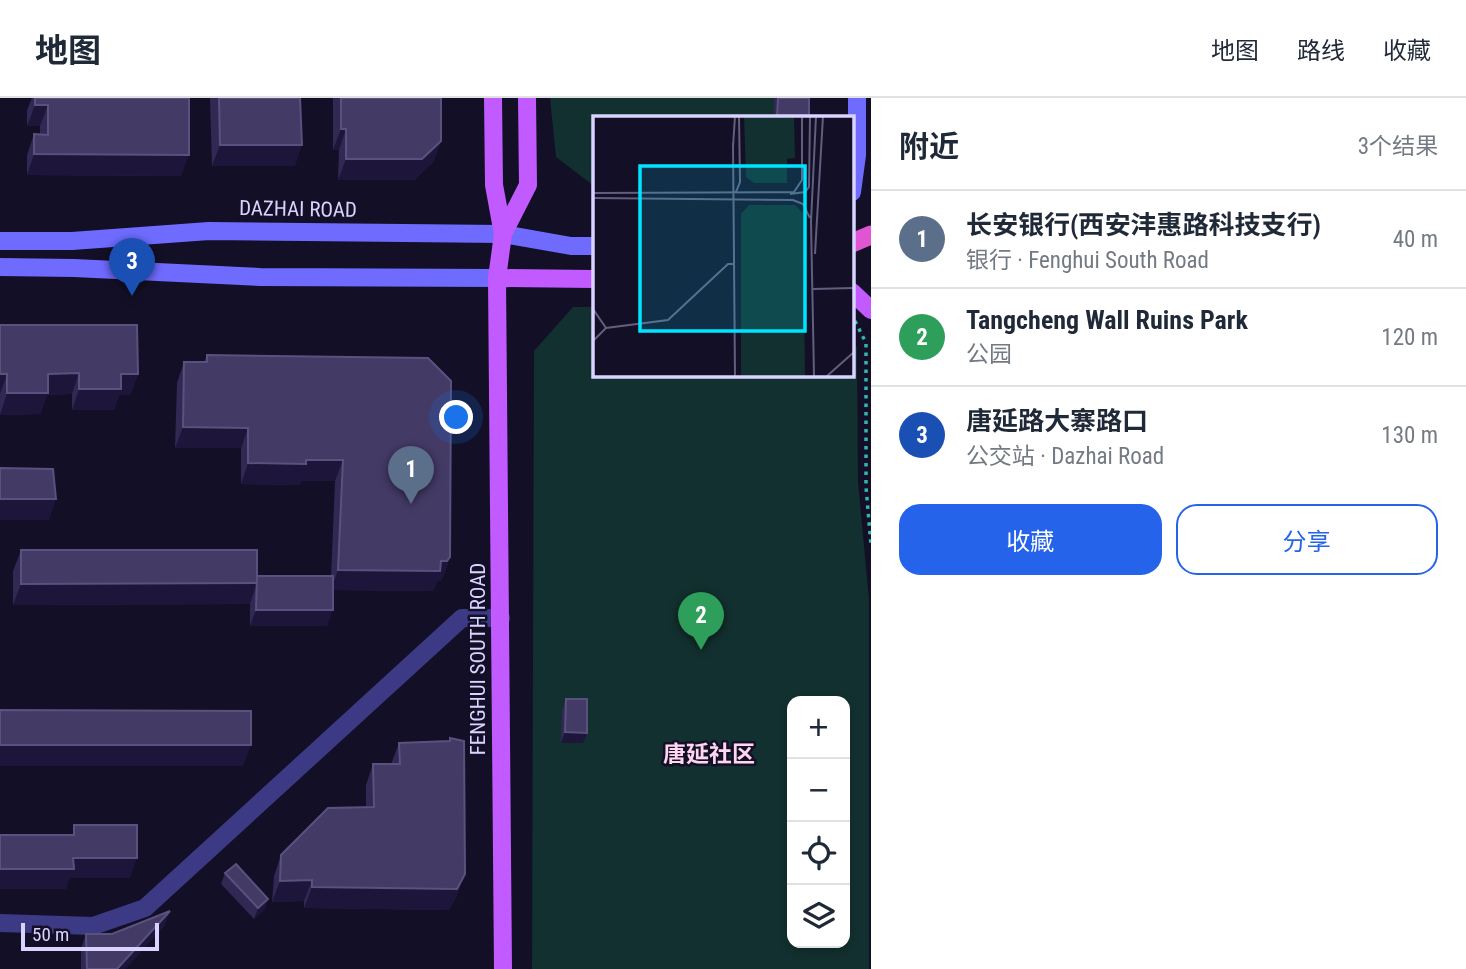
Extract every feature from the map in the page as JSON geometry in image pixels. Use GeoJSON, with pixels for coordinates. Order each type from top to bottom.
{"type":"FeatureCollection","features":[{"type":"Feature","properties":{"kind":"highway"},"geometry":{"type":"LineString","coordinates":[[853,243],[871,235]]}},
{"type":"Feature","properties":{"kind":"main road","name":"FENGHUI SOUTH ROAD"},"geometry":{"type":"LineString","coordinates":[[493,98],[494,185],[503,234],[497,278],[503,969]]}},
{"type":"Feature","properties":{"kind":"main road"},"geometry":{"type":"LineString","coordinates":[[503,234],[528,185],[527,98]]}},
{"type":"Feature","properties":{"kind":"main road"},"geometry":{"type":"LineString","coordinates":[[853,185],[857,155],[857,98]]}},
{"type":"Feature","properties":{"kind":"main road","name":"DAZHAI ROAD"},"geometry":{"type":"LineString","coordinates":[[0,241],[72,241],[209,231],[503,234],[571,246],[593,246]]}},
{"type":"Feature","properties":{"kind":"main road"},"geometry":{"type":"LineString","coordinates":[[0,268],[74,268],[260,277],[593,279]]}},
{"type":"Feature","properties":{"kind":"main road"},"geometry":{"type":"LineString","coordinates":[[853,293],[871,310]]}},
{"type":"Feature","properties":{"kind":"street"},"geometry":{"type":"LineString","coordinates":[[0,923],[93,926],[145,908],[462,618],[501,618]]}},
{"type":"Feature","properties":{"kind":"path"},"geometry":{"type":"LineString","coordinates":[[853,318],[863,332],[866,342],[866,487],[871,545]]}},
{"type":"Feature","properties":{"kind":"green space"},"geometry":{"type":"Polygon","coordinates":[[[550,98],[774,98],[774,116],[593,116],[593,185],[556,157],[550,98]]]}},
{"type":"Feature","properties":{"kind":"green space"},"geometry":{"type":"Polygon","coordinates":[[[573,307],[593,307],[593,376],[853,376],[853,343],[857,347],[858,482],[869,599],[869,969],[532,969],[534,351],[573,307]]]}},
{"type":"Feature","properties":{"kind":"building"},"geometry":{"type":"Polygon","coordinates":[[[35,98],[189,98],[189,155],[34,154],[34,134],[48,135],[48,105],[35,105],[35,98]]]}},
{"type":"Feature","properties":{"kind":"building"},"geometry":{"type":"Polygon","coordinates":[[[219,98],[300,98],[302,145],[220,145],[219,98]]]}},
{"type":"Feature","properties":{"kind":"building"},"geometry":{"type":"Polygon","coordinates":[[[341,98],[441,98],[441,141],[422,159],[346,159],[346,129],[341,129],[341,98]]]}},
{"type":"Feature","properties":{"kind":"building"},"geometry":{"type":"Polygon","coordinates":[[[778,98],[809,98],[809,116],[777,116],[778,98]]]}},
{"type":"Feature","properties":{"kind":"building"},"geometry":{"type":"Polygon","coordinates":[[[0,325],[137,325],[138,374],[121,374],[121,389],[79,389],[79,373],[48,374],[48,393],[7,393],[7,374],[0,374],[0,325]]]}},
{"type":"Feature","properties":{"kind":"building"},"geometry":{"type":"Polygon","coordinates":[[[207,355],[428,358],[451,381],[450,557],[447,561],[441,561],[440,571],[338,570],[343,460],[306,460],[306,464],[248,463],[248,428],[183,427],[184,362],[207,362],[207,355]]]}},
{"type":"Feature","properties":{"kind":"building"},"geometry":{"type":"Polygon","coordinates":[[[0,468],[53,469],[56,499],[0,499],[0,468]]]}},
{"type":"Feature","properties":{"kind":"building"},"geometry":{"type":"Polygon","coordinates":[[[21,550],[257,550],[257,583],[21,584],[21,550]]]}},
{"type":"Feature","properties":{"kind":"building"},"geometry":{"type":"Polygon","coordinates":[[[257,576],[333,576],[333,610],[256,610],[257,576]]]}},
{"type":"Feature","properties":{"kind":"building"},"geometry":{"type":"Polygon","coordinates":[[[566,699],[587,699],[587,733],[565,732],[566,699]]]}},
{"type":"Feature","properties":{"kind":"building"},"geometry":{"type":"Polygon","coordinates":[[[0,710],[251,711],[251,745],[0,745],[0,710]]]}},
{"type":"Feature","properties":{"kind":"building"},"geometry":{"type":"Polygon","coordinates":[[[450,738],[464,741],[465,874],[457,889],[312,887],[312,880],[280,881],[281,855],[328,808],[374,807],[373,764],[400,764],[399,743],[450,741],[450,738]]]}},
{"type":"Feature","properties":{"kind":"building"},"geometry":{"type":"Polygon","coordinates":[[[74,825],[137,825],[137,858],[73,858],[74,869],[0,869],[0,835],[74,835],[74,825]]]}},
{"type":"Feature","properties":{"kind":"building"},"geometry":{"type":"Polygon","coordinates":[[[236,864],[268,899],[258,908],[225,873],[236,864]]]}},
{"type":"Feature","properties":{"kind":"building"},"geometry":{"type":"Polygon","coordinates":[[[170,911],[117,969],[87,969],[86,934],[112,934],[170,911]]]}},
{"type":"Feature","properties":{"kind":"place","name":"唐延路大寨路口"},"geometry":{"type":"Point","coordinates":[132,296]}},
{"type":"Feature","properties":{"kind":"place","name":"长安银行(西安沣惠路科技支行)"},"geometry":{"type":"Point","coordinates":[411,504]}},
{"type":"Feature","properties":{"kind":"place","name":"Tangcheng Wall Ruins Park"},"geometry":{"type":"Point","coordinates":[701,650]}},
{"type":"Feature","properties":{"kind":"district","name":"唐延社区"},"geometry":{"type":"Point","coordinates":[709,754]}}]}
